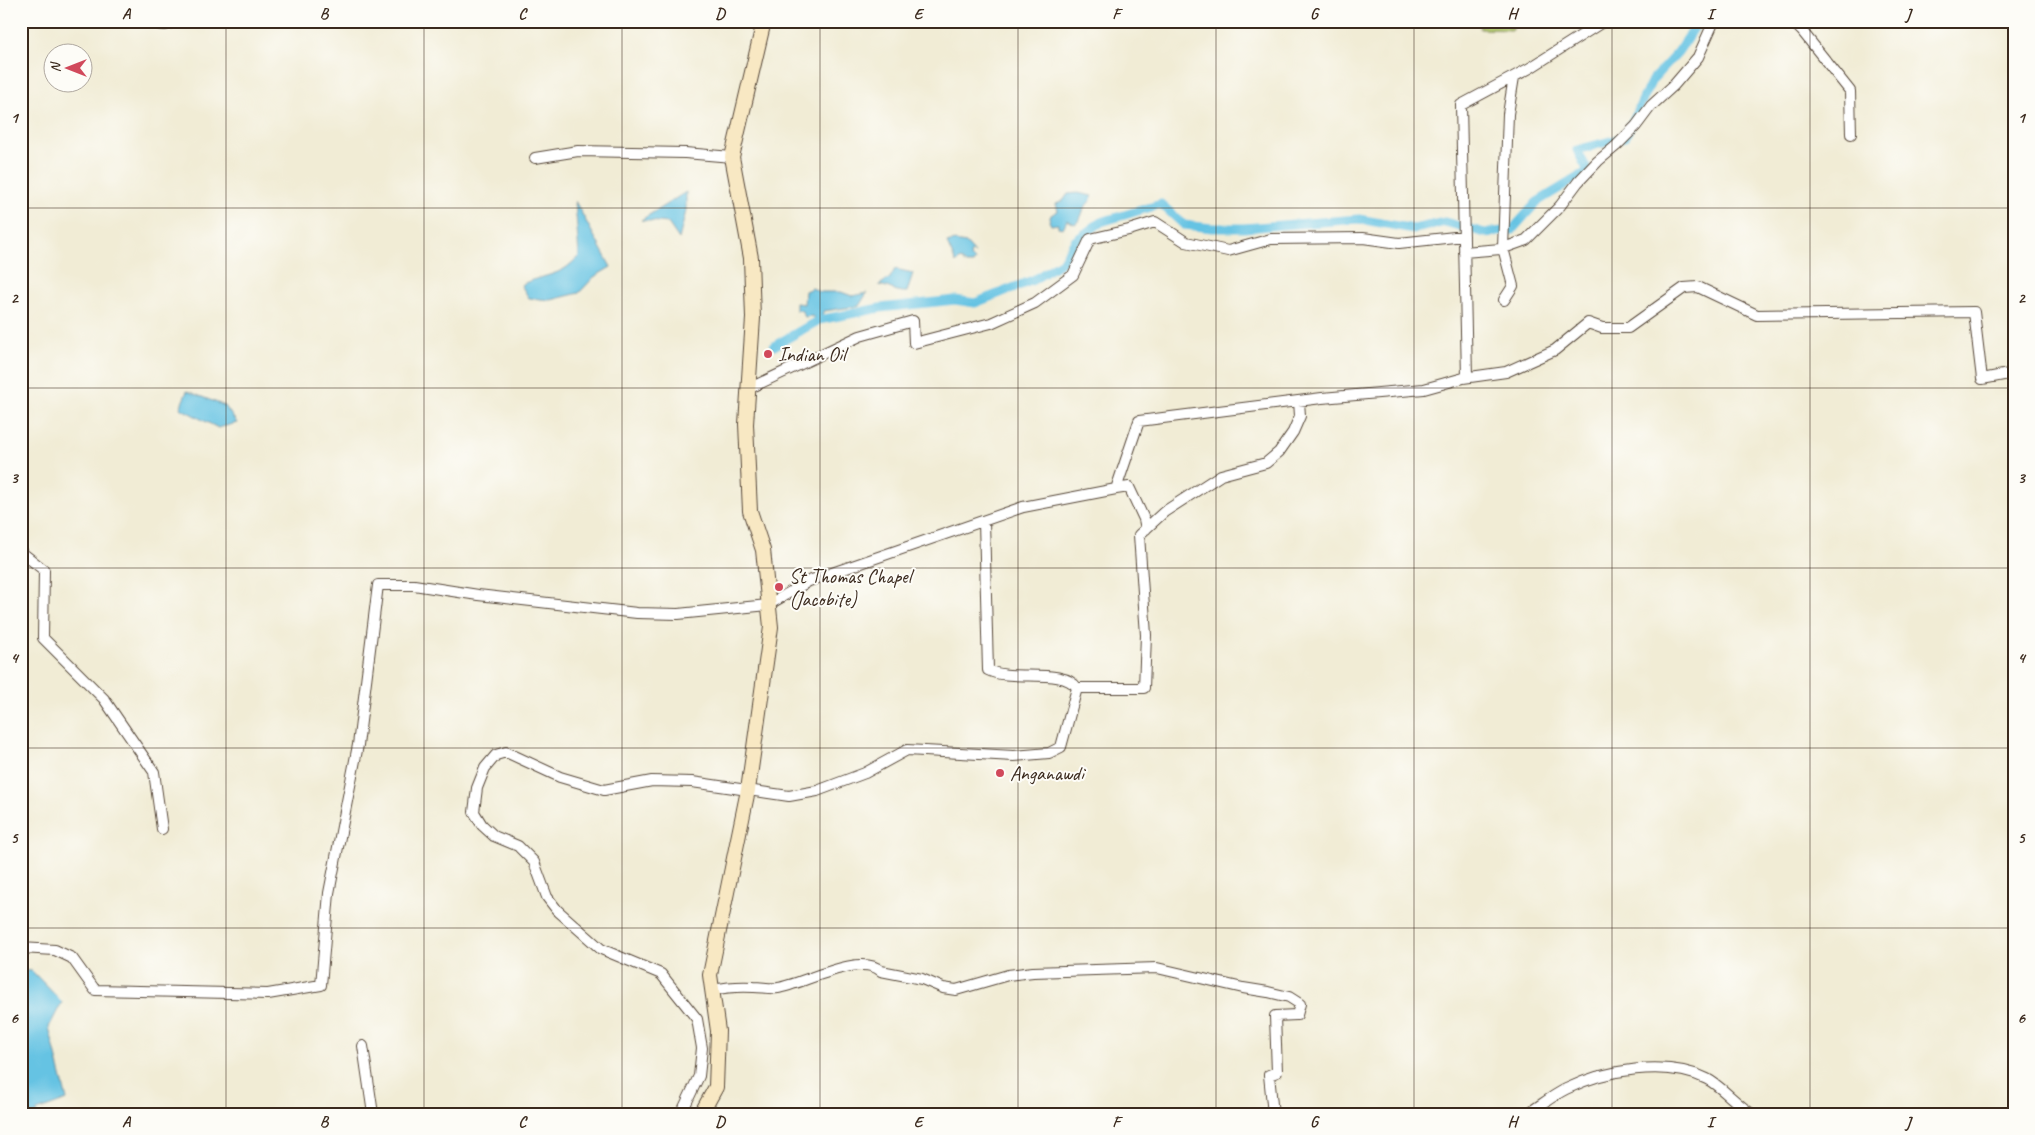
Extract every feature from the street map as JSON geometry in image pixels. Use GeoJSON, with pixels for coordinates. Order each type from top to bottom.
{"type":"FeatureCollection","features":[{"type":"Feature","properties":{"kind":"main road"},"geometry":{"type":"LineString","coordinates":[[701,1114],[716,1087],[718,1031],[710,975],[748,790],[771,627],[763,550],[750,511],[746,424],[753,318],[751,258],[732,157],[764,21]]}},
{"type":"Feature","properties":{"kind":"street"},"geometry":{"type":"LineString","coordinates":[[133,21],[165,24],[177,21]]}},
{"type":"Feature","properties":{"kind":"street"},"geometry":{"type":"LineString","coordinates":[[1463,378],[1467,377],[1461,105],[1514,77],[1604,21]]}},
{"type":"Feature","properties":{"kind":"street"},"geometry":{"type":"LineString","coordinates":[[1464,252],[1503,248],[1526,240],[1560,206],[1598,160],[1616,146],[1636,126],[1651,106],[1674,85],[1698,57],[1714,21]]}},
{"type":"Feature","properties":{"kind":"street"},"geometry":{"type":"LineString","coordinates":[[1792,21],[1850,91],[1851,134]]}},
{"type":"Feature","properties":{"kind":"street"},"geometry":{"type":"LineString","coordinates":[[1504,300],[1513,286],[1503,248],[1508,114],[1514,77]]}},
{"type":"Feature","properties":{"kind":"street"},"geometry":{"type":"LineString","coordinates":[[534,158],[578,150],[685,153],[732,157]]}},
{"type":"Feature","properties":{"kind":"street"},"geometry":{"type":"LineString","coordinates":[[748,389],[860,336],[913,321],[914,343],[992,323],[1034,303],[1073,275],[1090,239],[1155,222],[1186,242],[1228,251],[1271,239],[1363,238],[1399,244],[1464,236]]}},
{"type":"Feature","properties":{"kind":"street"},"geometry":{"type":"LineString","coordinates":[[1116,489],[1138,422],[1299,401],[1424,389],[1463,378],[1506,372],[1555,350],[1588,323],[1602,328],[1628,328],[1684,288],[1698,287],[1756,315],[1974,312],[1982,379],[2014,373]]}},
{"type":"Feature","properties":{"kind":"street"},"geometry":{"type":"LineString","coordinates":[[1077,688],[1144,688],[1146,635],[1139,535],[1164,512],[1221,475],[1266,463],[1279,452],[1293,432],[1300,416],[1299,401]]}},
{"type":"Feature","properties":{"kind":"street"},"geometry":{"type":"LineString","coordinates":[[21,948],[56,950],[72,958],[95,990],[268,994],[321,985],[329,893],[358,746],[378,585],[414,585],[478,595],[637,613],[678,614],[768,605],[809,581],[1023,507],[1116,489],[1128,487],[1144,519],[1146,529]]}},
{"type":"Feature","properties":{"kind":"street"},"geometry":{"type":"LineString","coordinates":[[681,1114],[699,1076],[702,1048],[697,1019],[660,974],[601,949],[556,910],[547,897],[534,862],[518,846],[494,836],[482,825],[474,812],[477,788],[485,768],[496,754],[506,752],[560,777],[604,790],[652,781],[692,782],[789,796],[817,791],[865,773],[907,750],[1014,756],[1050,753],[1061,747],[1077,688],[1069,680],[1049,676],[1012,675],[988,670],[984,521]]}},
{"type":"Feature","properties":{"kind":"street"},"geometry":{"type":"LineString","coordinates":[[21,552],[44,570],[43,638],[104,700],[154,772],[162,829]]}},
{"type":"Feature","properties":{"kind":"street"},"geometry":{"type":"LineString","coordinates":[[712,990],[728,986],[777,988],[840,968],[866,965],[876,966],[881,970],[922,979],[943,988],[956,990],[1008,975],[1034,972],[1157,968],[1181,972],[1212,981],[1289,997],[1300,1004],[1297,1015],[1275,1016],[1278,1072],[1269,1075],[1273,1114]]}},
{"type":"Feature","properties":{"kind":"street"},"geometry":{"type":"LineString","coordinates":[[363,1046],[373,1114]]}},
{"type":"Feature","properties":{"kind":"street"},"geometry":{"type":"LineString","coordinates":[[1527,1114],[1564,1090],[1582,1082],[1607,1074],[1646,1069],[1684,1071],[1708,1079],[1739,1106],[1752,1114]]}},
{"type":"Feature","properties":{"kind":"green space"},"geometry":{"type":"Polygon","coordinates":[[[1480,21],[1513,21],[1513,30],[1480,29],[1480,21]]]}},
{"type":"Feature","properties":{"kind":"water"},"geometry":{"type":"Polygon","coordinates":[[[686,192],[686,211],[679,239],[668,223],[641,220],[686,192]]]}},
{"type":"Feature","properties":{"kind":"water"},"geometry":{"type":"Polygon","coordinates":[[[1078,193],[1092,196],[1079,220],[1075,224],[1067,220],[1063,228],[1058,227],[1058,224],[1051,225],[1049,221],[1051,215],[1058,211],[1056,204],[1063,201],[1068,194],[1078,193]]]}},
{"type":"Feature","properties":{"kind":"water"},"geometry":{"type":"Polygon","coordinates":[[[575,201],[611,267],[594,277],[579,293],[551,300],[529,298],[521,285],[559,272],[579,256],[575,201]]]}},
{"type":"Feature","properties":{"kind":"water"},"geometry":{"type":"Polygon","coordinates":[[[954,241],[966,243],[975,253],[971,252],[970,257],[975,260],[973,264],[966,264],[960,259],[956,263],[947,243],[954,241]]]}},
{"type":"Feature","properties":{"kind":"water"},"geometry":{"type":"Polygon","coordinates":[[[895,269],[913,273],[907,292],[900,292],[879,285],[890,278],[895,269]]]}},
{"type":"Feature","properties":{"kind":"water"},"geometry":{"type":"Polygon","coordinates":[[[812,288],[820,292],[841,292],[852,296],[867,293],[859,306],[824,311],[819,320],[811,316],[805,317],[801,310],[796,310],[796,303],[804,304],[805,291],[812,288]]]}},
{"type":"Feature","properties":{"kind":"water"},"geometry":{"type":"Polygon","coordinates":[[[187,391],[225,406],[237,423],[218,428],[180,408],[187,391]]]}},
{"type":"Feature","properties":{"kind":"water"},"geometry":{"type":"Polygon","coordinates":[[[21,970],[32,971],[62,1002],[49,1027],[67,1100],[37,1111],[36,1114],[21,1114],[21,970]]]}},
{"type":"Feature","properties":{"kind":"waterway"},"geometry":{"type":"LineString","coordinates":[[821,21],[831,21]]}},
{"type":"Feature","properties":{"kind":"waterway"},"geometry":{"type":"LineString","coordinates":[[774,346],[819,320],[880,308],[955,300],[975,303],[1033,280],[1062,262],[1075,241],[1101,222],[1161,204],[1184,225],[1212,228],[1244,228],[1359,219],[1414,229],[1445,222],[1485,233],[1512,230],[1537,202],[1588,171],[1577,150],[1625,137],[1652,80],[1678,52],[1699,21]]}},
{"type":"Feature","properties":{"kind":"place","name":"Indian Oil"},"geometry":{"type":"Point","coordinates":[768,354]}},
{"type":"Feature","properties":{"kind":"place","name":"St Thomas Chapel (Jacobite)"},"geometry":{"type":"Point","coordinates":[779,587]}},
{"type":"Feature","properties":{"kind":"place","name":"Anganawdi"},"geometry":{"type":"Point","coordinates":[1000,773]}}]}
